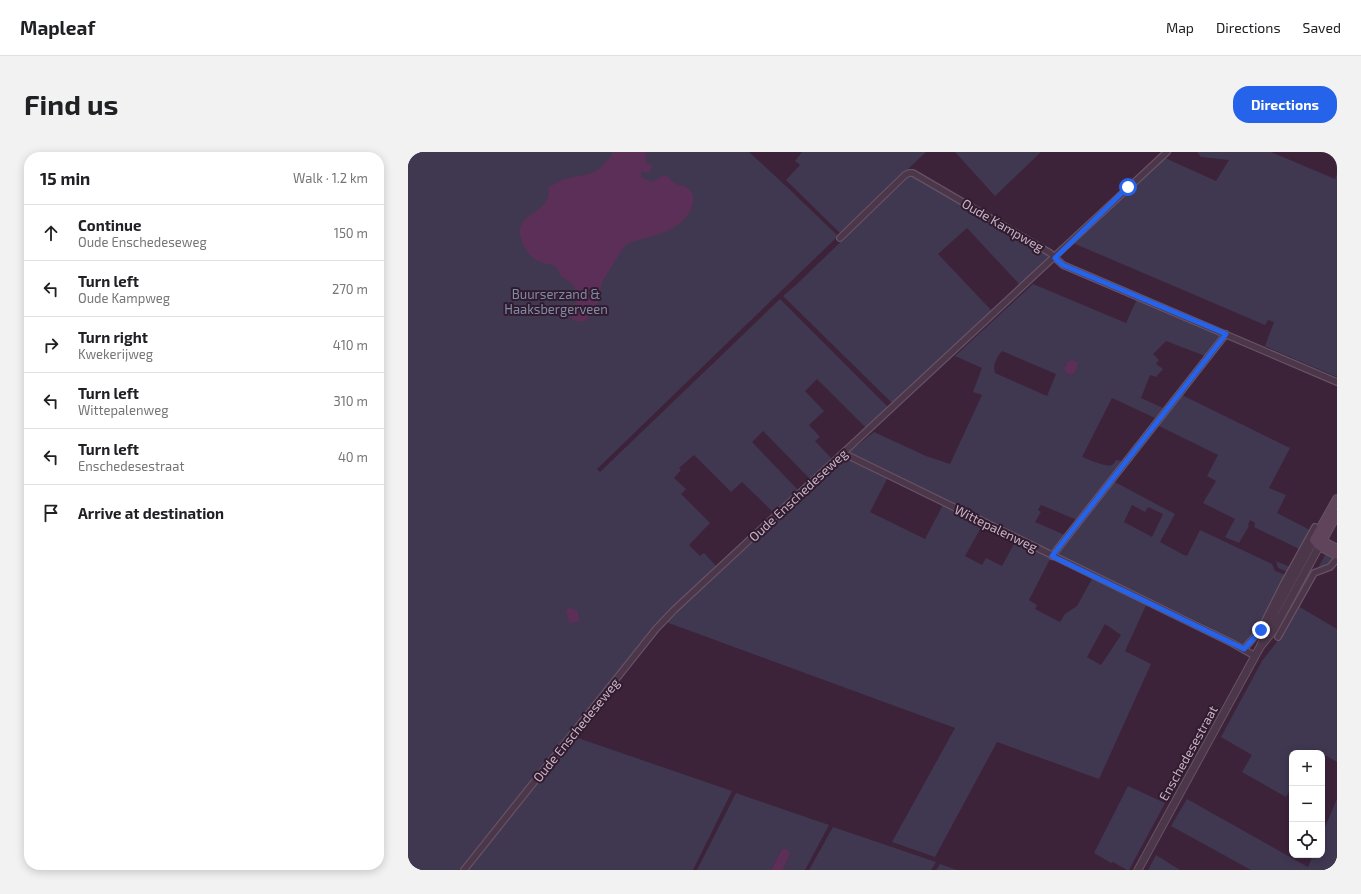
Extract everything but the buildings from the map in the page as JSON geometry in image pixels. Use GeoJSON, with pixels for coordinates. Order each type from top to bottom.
{"type":"FeatureCollection","features":[{"type":"Feature","properties":{"kind":"main road","name":"Enschedesestraat"},"geometry":{"type":"LineString","coordinates":[[1318,542],[1337,499]]}},
{"type":"Feature","properties":{"kind":"main road","name":"Enschedesestraat"},"geometry":{"type":"LineString","coordinates":[[1318,542],[1337,514]]}},
{"type":"Feature","properties":{"kind":"main road"},"geometry":{"type":"LineString","coordinates":[[1318,542],[1337,549]]}},
{"type":"Feature","properties":{"kind":"main road"},"geometry":{"type":"LineString","coordinates":[[1318,542],[1337,555]]}},
{"type":"Feature","properties":{"kind":"street","name":"Oude Enschedeseweg"},"geometry":{"type":"LineString","coordinates":[[464,870],[656,629],[674,610],[1055,258],[1167,152]]}},
{"type":"Feature","properties":{"kind":"street","name":"Oude Kampweg"},"geometry":{"type":"LineString","coordinates":[[840,238],[905,175],[911,173],[1050,253],[1063,265],[1337,382]]}},
{"type":"Feature","properties":{"kind":"street"},"geometry":{"type":"LineString","coordinates":[[1052,556],[1226,334]]}},
{"type":"Feature","properties":{"kind":"street","name":"Wittepalenweg"},"geometry":{"type":"LineString","coordinates":[[843,453],[1244,649],[1255,656]]}},
{"type":"Feature","properties":{"kind":"street"},"geometry":{"type":"LineString","coordinates":[[1244,649],[1261,630],[1283,585],[1315,527]]}},
{"type":"Feature","properties":{"kind":"street","name":"Enschedesestraat"},"geometry":{"type":"LineString","coordinates":[[1138,870],[1260,647],[1275,612],[1318,542]]}},
{"type":"Feature","properties":{"kind":"street"},"geometry":{"type":"LineString","coordinates":[[1278,637],[1314,573],[1330,567],[1337,559]]}},
{"type":"Feature","properties":{"kind":"green space","name":"Buurserzand & Haaksbergerveen"},"geometry":{"type":"Polygon","coordinates":[[[408,152],[749,152],[838,236],[597,469],[600,472],[780,299],[889,408],[867,429],[817,379],[805,391],[824,411],[809,425],[820,437],[815,441],[833,460],[811,480],[763,431],[752,442],[799,491],[774,513],[742,482],[731,492],[694,455],[679,468],[681,470],[674,478],[686,489],[681,494],[710,523],[689,545],[700,556],[704,553],[717,567],[678,602],[588,710],[459,870],[408,870],[408,152]]]}},
{"type":"Feature","properties":{"kind":"green space"},"geometry":{"type":"Polygon","coordinates":[[[802,152],[926,152],[840,233],[786,180],[800,165],[795,161],[802,152]]]}},
{"type":"Feature","properties":{"kind":"green space"},"geometry":{"type":"Polygon","coordinates":[[[955,152],[1041,152],[995,196],[955,152]]]}},
{"type":"Feature","properties":{"kind":"green space"},"geometry":{"type":"Polygon","coordinates":[[[1197,152],[1271,152],[1335,179],[1337,174],[1337,377],[1265,346],[1274,322],[1268,320],[1265,325],[1073,243],[1165,158],[1216,181],[1229,160],[1201,157],[1197,152]]]}},
{"type":"Feature","properties":{"kind":"green space"},"geometry":{"type":"Polygon","coordinates":[[[910,175],[1051,256],[1020,285],[967,228],[938,254],[992,311],[893,404],[783,296],[910,175]]]}},
{"type":"Feature","properties":{"kind":"green space"},"geometry":{"type":"Polygon","coordinates":[[[1033,284],[1126,323],[1137,299],[1221,335],[1205,356],[1166,341],[1153,354],[1159,360],[1156,364],[1163,369],[1156,377],[1150,375],[1141,398],[1163,408],[1155,418],[1112,398],[1082,457],[1110,466],[1116,460],[1122,461],[1077,520],[1041,505],[1038,510],[1041,512],[1035,522],[1065,535],[1054,549],[1049,550],[848,453],[874,432],[926,456],[950,464],[982,395],[973,392],[982,368],[955,356],[1033,284]],[[1002,351],[995,364],[995,373],[1047,396],[1056,374],[1002,351]],[[1068,361],[1065,366],[1067,374],[1073,375],[1075,371],[1068,361]]]}},
{"type":"Feature","properties":{"kind":"green space"},"geometry":{"type":"Polygon","coordinates":[[[1182,395],[1290,448],[1269,488],[1286,495],[1277,513],[1310,530],[1299,549],[1254,527],[1255,523],[1250,520],[1249,526],[1239,543],[1225,537],[1235,519],[1203,503],[1216,481],[1207,476],[1218,455],[1157,425],[1182,395]]]}},
{"type":"Feature","properties":{"kind":"green space"},"geometry":{"type":"Polygon","coordinates":[[[845,456],[888,477],[870,512],[925,539],[943,505],[983,524],[965,556],[982,565],[986,558],[1002,566],[1016,540],[1051,557],[1029,600],[1037,605],[1035,609],[1060,622],[1065,614],[1077,606],[1093,577],[1147,603],[1125,651],[1151,664],[1099,779],[997,742],[935,857],[892,842],[955,728],[666,622],[842,457],[845,456]],[[1105,624],[1087,657],[1101,665],[1121,635],[1105,624]]]}},
{"type":"Feature","properties":{"kind":"green space"},"geometry":{"type":"Polygon","coordinates":[[[1113,481],[1175,514],[1160,542],[1187,556],[1200,530],[1272,564],[1275,571],[1286,575],[1261,624],[1248,641],[1241,646],[1205,625],[1059,555],[1059,550],[1113,481]],[[1132,505],[1124,522],[1152,537],[1163,514],[1148,507],[1145,512],[1132,505]]]}},
{"type":"Feature","properties":{"kind":"green space"},"geometry":{"type":"Polygon","coordinates":[[[1326,553],[1331,554],[1333,558],[1331,564],[1317,570],[1326,553]]]}},
{"type":"Feature","properties":{"kind":"green space"},"geometry":{"type":"Polygon","coordinates":[[[1276,561],[1290,567],[1288,572],[1278,568],[1276,561]]]}},
{"type":"Feature","properties":{"kind":"green space"},"geometry":{"type":"Polygon","coordinates":[[[1298,606],[1337,629],[1337,762],[1325,755],[1325,750],[1289,750],[1289,792],[1286,797],[1242,772],[1252,755],[1221,737],[1262,661],[1283,634],[1298,606]]]}},
{"type":"Feature","properties":{"kind":"green space"},"geometry":{"type":"Polygon","coordinates":[[[575,737],[732,791],[693,870],[467,870],[575,737]]]}},
{"type":"Feature","properties":{"kind":"green space"},"geometry":{"type":"Polygon","coordinates":[[[1128,786],[1165,803],[1129,870],[1127,870],[1094,853],[1128,786]]]}},
{"type":"Feature","properties":{"kind":"green space"},"geometry":{"type":"Polygon","coordinates":[[[736,793],[829,825],[805,870],[783,870],[790,854],[781,850],[771,870],[697,870],[736,793]]]}},
{"type":"Feature","properties":{"kind":"green space"},"geometry":{"type":"Polygon","coordinates":[[[1187,799],[1289,856],[1289,858],[1292,858],[1308,867],[1312,858],[1325,858],[1325,827],[1337,799],[1337,870],[1251,870],[1171,826],[1187,799]]]}},
{"type":"Feature","properties":{"kind":"green space"},"geometry":{"type":"Polygon","coordinates":[[[833,827],[936,862],[931,870],[809,870],[833,827]]]}},
{"type":"Feature","properties":{"kind":"green space"},"geometry":{"type":"Polygon","coordinates":[[[1156,855],[1180,870],[1148,870],[1156,855]]]}},
{"type":"Feature","properties":{"kind":"green space"},"geometry":{"type":"Polygon","coordinates":[[[940,864],[957,870],[936,870],[940,864]]]}},
{"type":"Feature","properties":{"kind":"shaded area"},"geometry":{"type":"Polygon","coordinates":[[[612,152],[647,152],[645,162],[653,166],[650,171],[646,173],[642,171],[641,177],[653,182],[663,175],[667,176],[678,185],[685,186],[693,194],[693,203],[686,217],[674,228],[658,235],[633,242],[624,247],[602,282],[598,302],[590,316],[586,320],[580,322],[572,320],[571,318],[576,299],[573,286],[562,277],[555,266],[540,262],[530,255],[520,237],[521,224],[543,205],[549,196],[549,187],[564,179],[589,174],[598,170],[612,155],[612,152]]]}},
{"type":"Feature","properties":{"kind":"shaded area"},"geometry":{"type":"Polygon","coordinates":[[[1072,360],[1077,362],[1077,367],[1074,374],[1071,375],[1067,374],[1064,368],[1068,361],[1072,360]]]}},
{"type":"Feature","properties":{"kind":"shaded area"},"geometry":{"type":"Polygon","coordinates":[[[569,608],[577,610],[580,621],[569,622],[566,610],[569,608]]]}},
{"type":"Feature","properties":{"kind":"shaded area"},"geometry":{"type":"Polygon","coordinates":[[[786,849],[790,854],[783,870],[771,870],[781,850],[786,849]]]}},
{"type":"Feature","properties":{"kind":"route"},"geometry":{"type":"LineString","coordinates":[[1128,187],[1055,258],[1063,265],[1226,334],[1052,556],[1244,649],[1261,630]]}}]}
